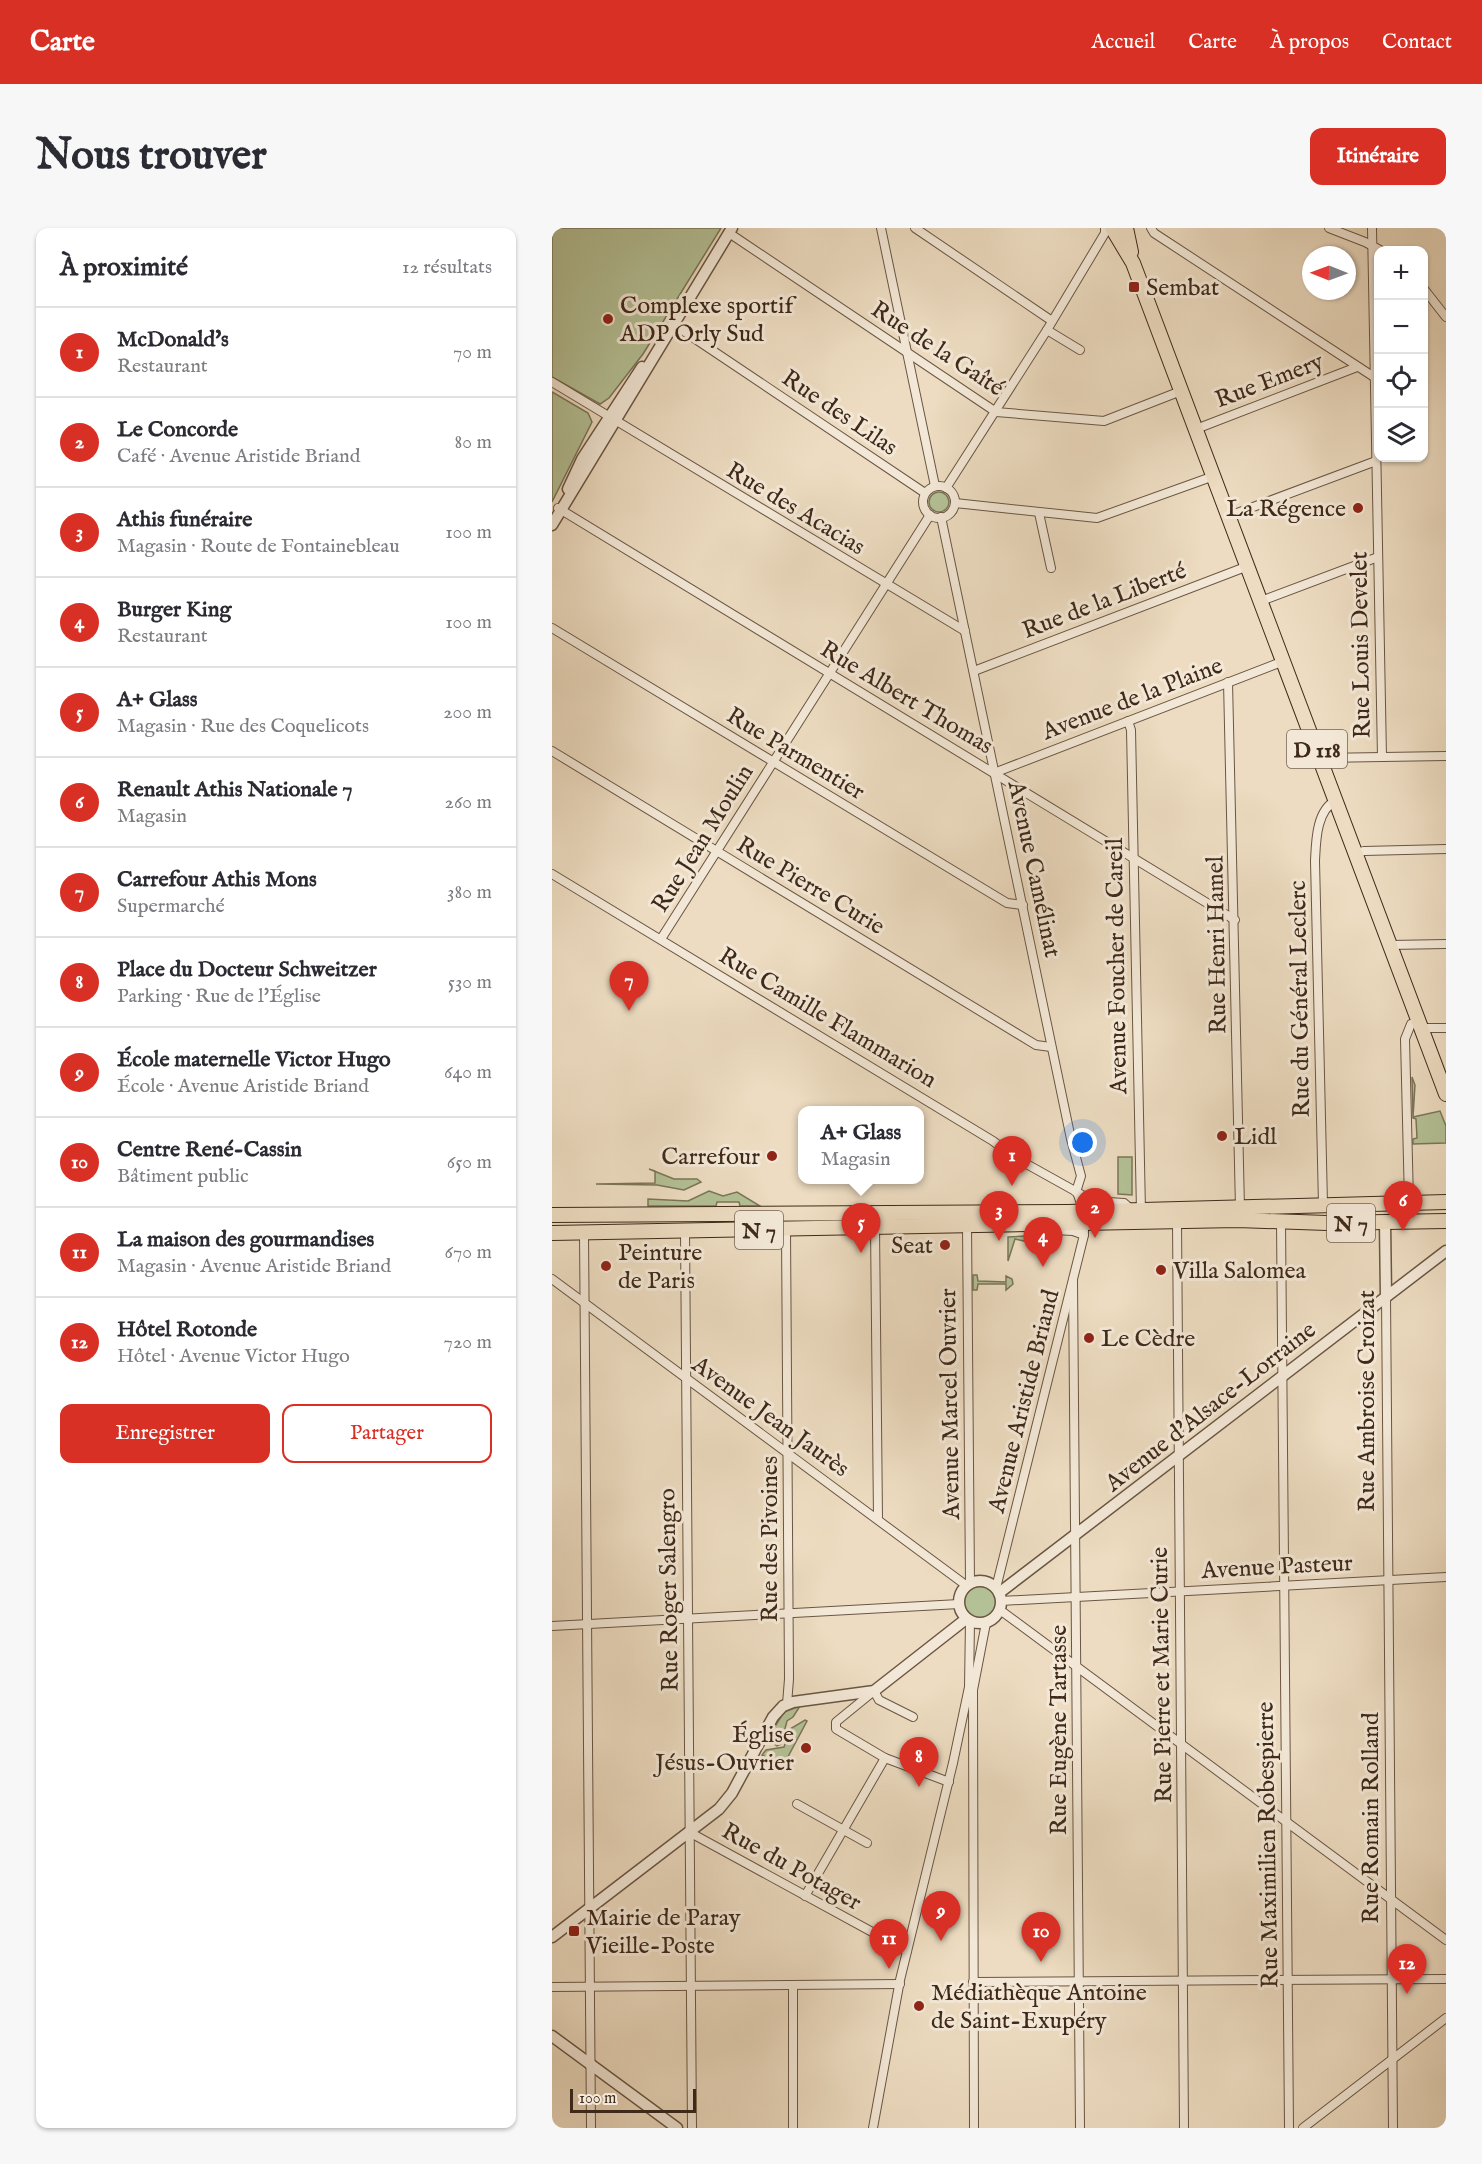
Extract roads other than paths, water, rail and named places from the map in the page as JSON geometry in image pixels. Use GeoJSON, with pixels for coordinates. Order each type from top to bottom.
{"type":"FeatureCollection","features":[{"type":"Feature","properties":{"kind":"main road","name":"D 118"},"geometry":{"type":"LineString","coordinates":[[1112,228],[1133,263]]}},
{"type":"Feature","properties":{"kind":"main road","name":"D 118"},"geometry":{"type":"LineString","coordinates":[[1126,228],[1133,263],[1446,1094]]}},
{"type":"Feature","properties":{"kind":"main road","name":"N 7"},"geometry":{"type":"LineString","coordinates":[[552,1233],[1019,1224],[1084,1220],[1137,1211],[1446,1202]]}},
{"type":"Feature","properties":{"kind":"main road","name":"N 7"},"geometry":{"type":"LineString","coordinates":[[552,1215],[1256,1222],[1446,1221]]}},
{"type":"Feature","properties":{"kind":"street"},"geometry":{"type":"LineString","coordinates":[[881,228],[935,486]]}},
{"type":"Feature","properties":{"kind":"street"},"geometry":{"type":"LineString","coordinates":[[915,228],[1052,321]]}},
{"type":"Feature","properties":{"kind":"street"},"geometry":{"type":"LineString","coordinates":[[946,488],[1047,330],[1105,233],[1104,228]]}},
{"type":"Feature","properties":{"kind":"street"},"geometry":{"type":"LineString","coordinates":[[1151,228],[1154,233],[1374,377]]}},
{"type":"Feature","properties":{"kind":"street"},"geometry":{"type":"LineString","coordinates":[[1329,228],[1374,247]]}},
{"type":"Feature","properties":{"kind":"street","name":"Rue Louis Develet"},"geometry":{"type":"LineString","coordinates":[[1372,228],[1376,246]]}},
{"type":"Feature","properties":{"kind":"street"},"geometry":{"type":"LineString","coordinates":[[552,525],[557,512],[636,375],[653,357],[731,230]]}},
{"type":"Feature","properties":{"kind":"street","name":"Rue de la Gaîté"},"geometry":{"type":"LineString","coordinates":[[731,230],[996,412],[1104,421],[1181,391]]}},
{"type":"Feature","properties":{"kind":"street"},"geometry":{"type":"LineString","coordinates":[[1428,294],[1446,317]]}},
{"type":"Feature","properties":{"kind":"street","name":"Rue Louis Develet"},"geometry":{"type":"LineString","coordinates":[[1374,354],[1375,300]]}},
{"type":"Feature","properties":{"kind":"street","name":"Rue des Lilas"},"geometry":{"type":"LineString","coordinates":[[674,324],[926,493]]}},
{"type":"Feature","properties":{"kind":"street"},"geometry":{"type":"LineString","coordinates":[[1047,330],[1080,350]]}},
{"type":"Feature","properties":{"kind":"street","name":"Rue Emery"},"geometry":{"type":"LineString","coordinates":[[1196,429],[1356,367]]}},
{"type":"Feature","properties":{"kind":"street","name":"Rue des Acacias"},"geometry":{"type":"LineString","coordinates":[[552,382],[885,585],[965,631]]}},
{"type":"Feature","properties":{"kind":"street"},"geometry":{"type":"LineString","coordinates":[[1229,516],[1374,462]]}},
{"type":"Feature","properties":{"kind":"street","name":"Rue Louis Develet"},"geometry":{"type":"LineString","coordinates":[[1376,462],[1382,757]]}},
{"type":"Feature","properties":{"kind":"street"},"geometry":{"type":"LineString","coordinates":[[955,503],[1104,518],[1214,476]]}},
{"type":"Feature","properties":{"kind":"street"},"geometry":{"type":"LineString","coordinates":[[935,486],[946,488],[953,494],[955,503],[951,513],[941,518],[930,515],[923,503],[926,493],[935,486]]}},
{"type":"Feature","properties":{"kind":"street","name":"Rue Albert Thomas"},"geometry":{"type":"LineString","coordinates":[[557,512],[830,674],[1235,921]]}},
{"type":"Feature","properties":{"kind":"street"},"geometry":{"type":"LineString","coordinates":[[1039,513],[1051,568]]}},
{"type":"Feature","properties":{"kind":"street","name":"Rue Jean Moulin"},"geometry":{"type":"LineString","coordinates":[[661,939],[930,515]]}},
{"type":"Feature","properties":{"kind":"street","name":"Avenue Camélinat"},"geometry":{"type":"LineString","coordinates":[[941,518],[1081,1176],[1078,1195],[1084,1220]]}},
{"type":"Feature","properties":{"kind":"street"},"geometry":{"type":"LineString","coordinates":[[1261,601],[1378,556]]}},
{"type":"Feature","properties":{"kind":"street","name":"Rue de la Liberté"},"geometry":{"type":"LineString","coordinates":[[974,671],[1248,566]]}},
{"type":"Feature","properties":{"kind":"street","name":"Rue Parmentier"},"geometry":{"type":"LineString","coordinates":[[552,628],[1007,903],[1023,905]]}},
{"type":"Feature","properties":{"kind":"street","name":"Avenue de la Plaine"},"geometry":{"type":"LineString","coordinates":[[994,773],[1284,661]]}},
{"type":"Feature","properties":{"kind":"street","name":"Rue Henri Hamel"},"geometry":{"type":"LineString","coordinates":[[1228,682],[1240,1208]]}},
{"type":"Feature","properties":{"kind":"street","name":"Avenue Foucher de Careil"},"geometry":{"type":"LineString","coordinates":[[1128,721],[1131,730],[1137,1211]]}},
{"type":"Feature","properties":{"kind":"street","name":"Rue Pierre Curie"},"geometry":{"type":"LineString","coordinates":[[552,751],[1036,1045],[1052,1047]]}},
{"type":"Feature","properties":{"kind":"street"},"geometry":{"type":"LineString","coordinates":[[1320,758],[1446,756]]}},
{"type":"Feature","properties":{"kind":"street","name":"Rue du Général Leclerc"},"geometry":{"type":"LineString","coordinates":[[1323,1204],[1315,861],[1323,813],[1329,804],[1336,800]]}},
{"type":"Feature","properties":{"kind":"street"},"geometry":{"type":"LineString","coordinates":[[1356,854],[1364,851],[1446,849]]}},
{"type":"Feature","properties":{"kind":"street","name":"Rue Camille Flammarion"},"geometry":{"type":"LineString","coordinates":[[552,874],[862,1060],[1078,1195],[1084,1220]]}},
{"type":"Feature","properties":{"kind":"street"},"geometry":{"type":"LineString","coordinates":[[1390,945],[1446,944]]}},
{"type":"Feature","properties":{"kind":"street"},"geometry":{"type":"LineString","coordinates":[[1410,1202],[1405,1039],[1411,1024],[1446,1028]]}},
{"type":"Feature","properties":{"kind":"street","name":"Avenue Aristide Briand"},"geometry":{"type":"LineString","coordinates":[[999,1598],[1073,1280],[1084,1220]]}},
{"type":"Feature","properties":{"kind":"street","name":"Rue Pierre et Marie Curie"},"geometry":{"type":"LineString","coordinates":[[1177,1221],[1185,2128]]}},
{"type":"Feature","properties":{"kind":"street","name":"Rue Maximilien Robespierre"},"geometry":{"type":"LineString","coordinates":[[1281,1222],[1289,2128]]}},
{"type":"Feature","properties":{"kind":"street","name":"Rue Ambroise Croizat"},"geometry":{"type":"LineString","coordinates":[[1385,1222],[1388,1580]]}},
{"type":"Feature","properties":{"kind":"street","name":"Avenue Marcel Ouvrier"},"geometry":{"type":"LineString","coordinates":[[967,1225],[968,1585]]}},
{"type":"Feature","properties":{"kind":"street"},"geometry":{"type":"LineString","coordinates":[[875,1227],[878,1518]]}},
{"type":"Feature","properties":{"kind":"street","name":"Rue des Pivoines"},"geometry":{"type":"LineString","coordinates":[[786,1230],[789,1613],[787,1704]]}},
{"type":"Feature","properties":{"kind":"street","name":"Rue Roger Salengro"},"geometry":{"type":"LineString","coordinates":[[685,1231],[692,2128]]}},
{"type":"Feature","properties":{"kind":"street"},"geometry":{"type":"LineString","coordinates":[[584,1233],[591,2128]]}},
{"type":"Feature","properties":{"kind":"street","name":"Avenue d'Alsace-Lorraine"},"geometry":{"type":"LineString","coordinates":[[999,1598],[1075,1536],[1446,1251]]}},
{"type":"Feature","properties":{"kind":"street","name":"Avenue Jean Jaurès"},"geometry":{"type":"LineString","coordinates":[[552,1279],[968,1585]]}},
{"type":"Feature","properties":{"kind":"street","name":"Rue Eugène Tartasse"},"geometry":{"type":"LineString","coordinates":[[1073,1280],[1080,2128]]}},
{"type":"Feature","properties":{"kind":"street"},"geometry":{"type":"LineString","coordinates":[[1061,1328],[1073,1332]]}},
{"type":"Feature","properties":{"kind":"street","name":"Avenue Pasteur"},"geometry":{"type":"LineString","coordinates":[[999,1598],[1076,1597],[1446,1577]]}},
{"type":"Feature","properties":{"kind":"street","name":"Rue Romain Rolland"},"geometry":{"type":"LineString","coordinates":[[1388,1580],[1393,2128]]}},
{"type":"Feature","properties":{"kind":"street"},"geometry":{"type":"LineString","coordinates":[[873,2128],[907,1951],[949,1782],[969,1687],[968,1620],[959,1604],[960,1594],[968,1585],[987,1582],[999,1598],[1077,1666],[1390,1896],[1446,1940]]}},
{"type":"Feature","properties":{"kind":"street"},"geometry":{"type":"LineString","coordinates":[[974,2128],[973,1690],[986,1623],[999,1598]]}},
{"type":"Feature","properties":{"kind":"street"},"geometry":{"type":"LineString","coordinates":[[552,1626],[959,1604]]}},
{"type":"Feature","properties":{"kind":"street"},"geometry":{"type":"LineString","coordinates":[[949,1782],[885,1758],[836,1729],[836,1722],[968,1620],[986,1623]]}},
{"type":"Feature","properties":{"kind":"street"},"geometry":{"type":"LineString","coordinates":[[552,1937],[689,1833],[725,1802],[773,1717],[787,1704],[874,1691]]}},
{"type":"Feature","properties":{"kind":"street"},"geometry":{"type":"LineString","coordinates":[[874,1691],[879,1700],[913,1717]]}},
{"type":"Feature","properties":{"kind":"street"},"geometry":{"type":"LineString","coordinates":[[957,1746],[972,1737]]}},
{"type":"Feature","properties":{"kind":"street"},"geometry":{"type":"LineString","coordinates":[[805,1896],[885,1758]]}},
{"type":"Feature","properties":{"kind":"street"},"geometry":{"type":"LineString","coordinates":[[797,1804],[867,1843]]}},
{"type":"Feature","properties":{"kind":"street","name":"Rue du Potager"},"geometry":{"type":"LineString","coordinates":[[689,1833],[907,1951]]}},
{"type":"Feature","properties":{"kind":"street"},"geometry":{"type":"LineString","coordinates":[[973,1982],[1446,1979]]}},
{"type":"Feature","properties":{"kind":"street"},"geometry":{"type":"LineString","coordinates":[[793,1984],[793,2128]]}},
{"type":"Feature","properties":{"kind":"street"},"geometry":{"type":"LineString","coordinates":[[552,1987],[900,1984]]}},
{"type":"Feature","properties":{"kind":"street"},"geometry":{"type":"LineString","coordinates":[[1303,2128],[1446,2018]]}},
{"type":"Feature","properties":{"kind":"street"},"geometry":{"type":"LineString","coordinates":[[552,2036],[677,2128]]}},
{"type":"Feature","properties":{"kind":"place","name":"Sembat"},"geometry":{"type":"Point","coordinates":[1134,287]}},
{"type":"Feature","properties":{"kind":"place","name":"Complexe sportif ADP Orly Sud"},"geometry":{"type":"Point","coordinates":[608,319]}},
{"type":"Feature","properties":{"kind":"place","name":"La Régence"},"geometry":{"type":"Point","coordinates":[1358,508]}},
{"type":"Feature","properties":{"kind":"place","name":"Carrefour Athis Mons"},"geometry":{"type":"Point","coordinates":[629,1011]}},
{"type":"Feature","properties":{"kind":"place","name":"Lidl"},"geometry":{"type":"Point","coordinates":[1222,1136]}},
{"type":"Feature","properties":{"kind":"place","name":"Carrefour"},"geometry":{"type":"Point","coordinates":[772,1156]}},
{"type":"Feature","properties":{"kind":"place","name":"McDonald's"},"geometry":{"type":"Point","coordinates":[1012,1186]}},
{"type":"Feature","properties":{"kind":"place","name":"Renault Athis Nationale 7"},"geometry":{"type":"Point","coordinates":[1403,1231]}},
{"type":"Feature","properties":{"kind":"place","name":"Le Concorde"},"geometry":{"type":"Point","coordinates":[1095,1238]}},
{"type":"Feature","properties":{"kind":"place","name":"Athis funéraire"},"geometry":{"type":"Point","coordinates":[999,1241]}},
{"type":"Feature","properties":{"kind":"place","name":"Seat"},"geometry":{"type":"Point","coordinates":[945,1245]}},
{"type":"Feature","properties":{"kind":"place","name":"A+ Glass"},"geometry":{"type":"Point","coordinates":[861,1253]}},
{"type":"Feature","properties":{"kind":"place","name":"Peinture de Paris"},"geometry":{"type":"Point","coordinates":[606,1266]}},
{"type":"Feature","properties":{"kind":"place","name":"Burger King"},"geometry":{"type":"Point","coordinates":[1043,1267]}},
{"type":"Feature","properties":{"kind":"place","name":"Villa Salomea"},"geometry":{"type":"Point","coordinates":[1161,1270]}},
{"type":"Feature","properties":{"kind":"place","name":"Le Cèdre"},"geometry":{"type":"Point","coordinates":[1089,1338]}},
{"type":"Feature","properties":{"kind":"place","name":"Église Jésus-Ouvrier"},"geometry":{"type":"Point","coordinates":[806,1748]}},
{"type":"Feature","properties":{"kind":"place","name":"Place du Docteur Schweitzer"},"geometry":{"type":"Point","coordinates":[919,1787]}},
{"type":"Feature","properties":{"kind":"place","name":"Mairie de Paray Vieille-Poste"},"geometry":{"type":"Point","coordinates":[574,1931]}},
{"type":"Feature","properties":{"kind":"place","name":"École maternelle Victor Hugo"},"geometry":{"type":"Point","coordinates":[941,1941]}},
{"type":"Feature","properties":{"kind":"place","name":"Centre René-Cassin"},"geometry":{"type":"Point","coordinates":[1041,1962]}},
{"type":"Feature","properties":{"kind":"place","name":"La maison des gourmandises"},"geometry":{"type":"Point","coordinates":[889,1969]}},
{"type":"Feature","properties":{"kind":"place","name":"Hôtel Rotonde"},"geometry":{"type":"Point","coordinates":[1407,1994]}},
{"type":"Feature","properties":{"kind":"place","name":"Médiathèque Antoine de Saint-Exupéry"},"geometry":{"type":"Point","coordinates":[919,2006]}}]}
